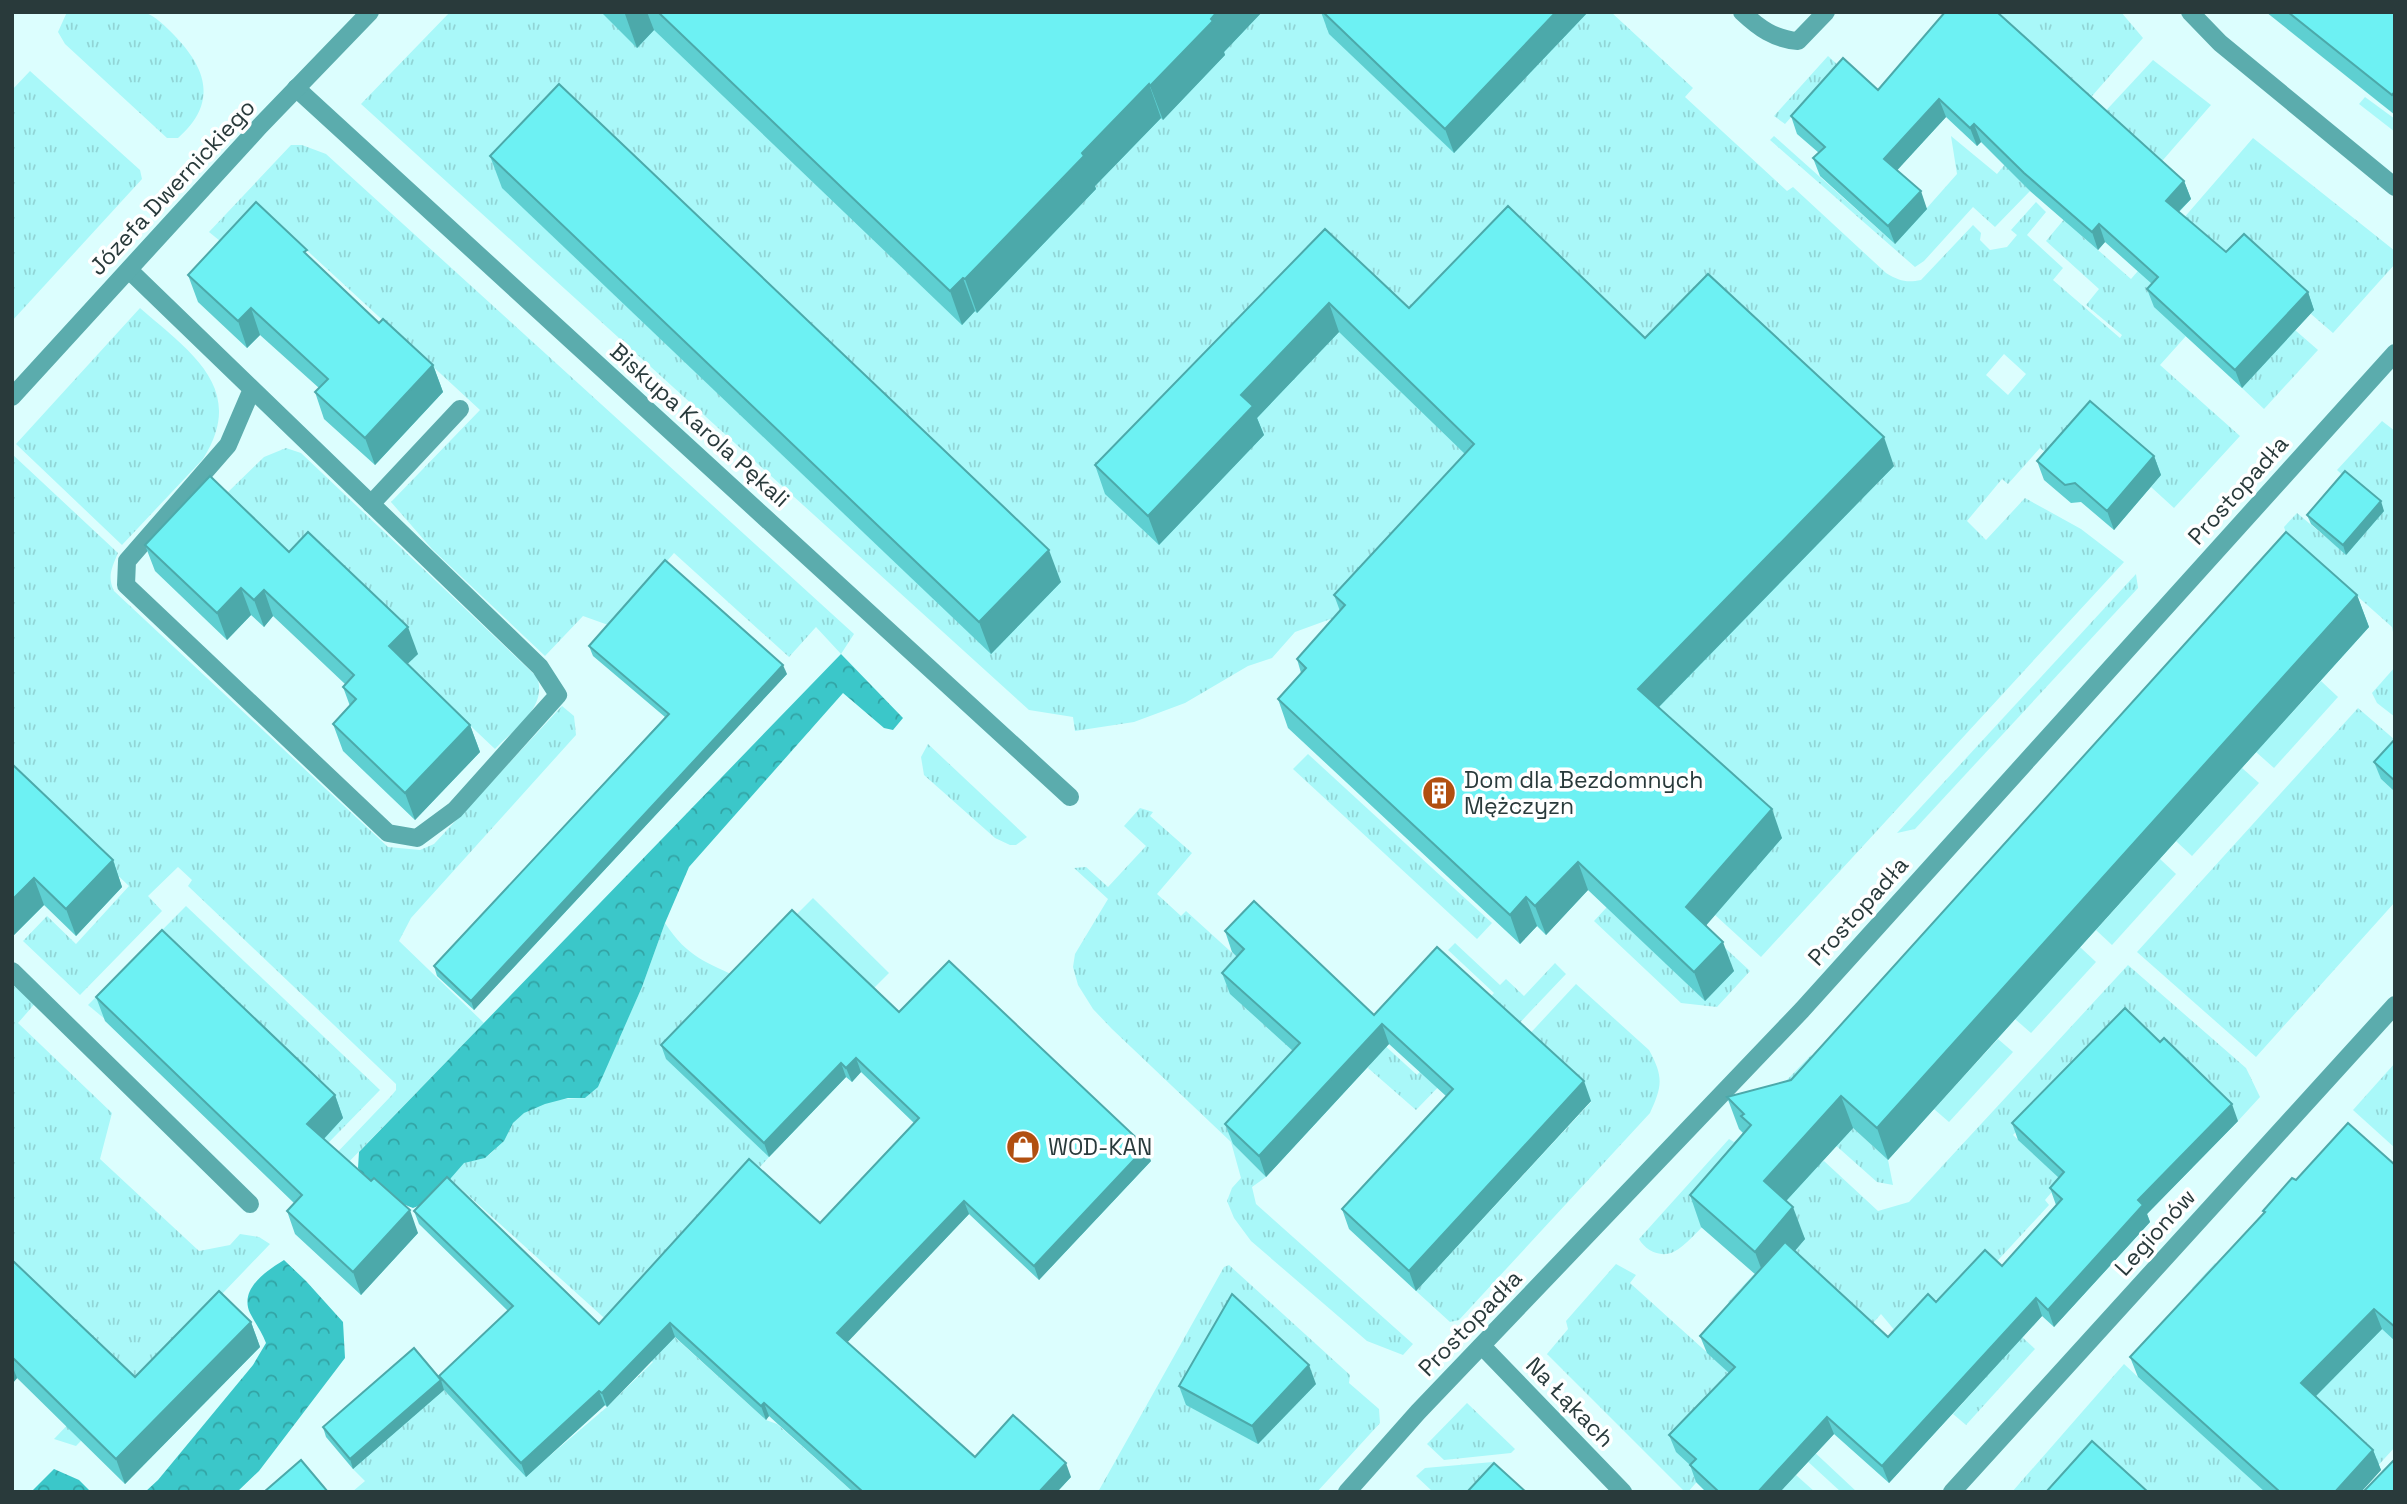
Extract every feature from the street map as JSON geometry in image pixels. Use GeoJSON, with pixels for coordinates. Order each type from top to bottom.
{"type":"FeatureCollection","features":[{"type":"Feature","properties":{"kind":"street"},"geometry":{"type":"LineString","coordinates":[[1742,12],[1761,29],[1783,40],[1798,41],[1826,12]]}},
{"type":"Feature","properties":{"kind":"street"},"geometry":{"type":"LineString","coordinates":[[2190,12],[2220,43],[2395,187]]}},
{"type":"Feature","properties":{"kind":"street","name":"Józefa Dwernickiego"},"geometry":{"type":"LineString","coordinates":[[12,397],[368,13]]}},
{"type":"Feature","properties":{"kind":"street","name":"Biskupa Karola Pękali"},"geometry":{"type":"LineString","coordinates":[[296,88],[1070,797]]}},
{"type":"Feature","properties":{"kind":"street"},"geometry":{"type":"LineString","coordinates":[[129,270],[540,667],[558,695],[455,810],[417,838],[388,833],[126,586],[127,561],[228,445],[252,389]]}},
{"type":"Feature","properties":{"kind":"street","name":"Prostopadła"},"geometry":{"type":"LineString","coordinates":[[1347,1492],[1418,1412],[1483,1347],[1801,1010],[2395,353]]}},
{"type":"Feature","properties":{"kind":"street"},"geometry":{"type":"LineString","coordinates":[[372,504],[460,409]]}},
{"type":"Feature","properties":{"kind":"street"},"geometry":{"type":"LineString","coordinates":[[12,971],[250,1204]]}},
{"type":"Feature","properties":{"kind":"street","name":"Legionów"},"geometry":{"type":"LineString","coordinates":[[1952,1492],[2395,1005]]}},
{"type":"Feature","properties":{"kind":"street","name":"Na Łąkach"},"geometry":{"type":"LineString","coordinates":[[1483,1347],[1623,1492]]}},
{"type":"Feature","properties":{"kind":"green space"},"geometry":{"type":"Polygon","coordinates":[[[67,12],[143,12],[152,16],[174,35],[194,61],[203,86],[199,112],[178,138],[167,138],[65,44],[58,32],[67,12]]]}},
{"type":"Feature","properties":{"kind":"green space"},"geometry":{"type":"Polygon","coordinates":[[[450,12],[1611,12],[1693,88],[1685,97],[1787,191],[1793,187],[1886,273],[1899,280],[1921,280],[1973,225],[1981,233],[1980,240],[1990,250],[2007,247],[2017,235],[2011,230],[2036,202],[2046,212],[2027,235],[2063,268],[2053,280],[2120,338],[2122,335],[2086,305],[2099,289],[2046,241],[2071,211],[2089,227],[2082,236],[2131,279],[2253,138],[2395,251],[2395,264],[2333,333],[2311,314],[2314,309],[2178,329],[2186,336],[2160,365],[2240,436],[2174,508],[2151,487],[2161,475],[2059,463],[2040,448],[2008,484],[2002,479],[1967,521],[1986,540],[2025,498],[2081,529],[2124,562],[1761,957],[1402,629],[1358,609],[1295,632],[1272,658],[1248,666],[1185,703],[1134,722],[1075,731],[1073,717],[1029,710],[361,104],[450,12]],[[2004,354],[1986,375],[2008,395],[2026,374],[2004,354]]]}},
{"type":"Feature","properties":{"kind":"green space"},"geometry":{"type":"Polygon","coordinates":[[[1996,12],[2121,12],[2143,38],[2085,104],[1996,12]]]}},
{"type":"Feature","properties":{"kind":"green space"},"geometry":{"type":"Polygon","coordinates":[[[1828,56],[1850,76],[1801,106],[1785,124],[1774,116],[1828,56]]]}},
{"type":"Feature","properties":{"kind":"green space"},"geometry":{"type":"Polygon","coordinates":[[[2153,60],[2211,105],[2156,168],[2100,117],[2153,60]]]}},
{"type":"Feature","properties":{"kind":"green space"},"geometry":{"type":"Polygon","coordinates":[[[30,71],[140,170],[142,179],[12,321],[12,90],[30,71]]]}},
{"type":"Feature","properties":{"kind":"green space"},"geometry":{"type":"Polygon","coordinates":[[[2365,97],[2395,119],[2395,132],[2359,104],[2365,97]]]}},
{"type":"Feature","properties":{"kind":"green space"},"geometry":{"type":"Polygon","coordinates":[[[1774,136],[1895,244],[1957,174],[1951,136],[1997,174],[2012,156],[2024,184],[2030,191],[1995,227],[1973,207],[1924,261],[1915,267],[1770,140],[1774,136]]]}},
{"type":"Feature","properties":{"kind":"green space"},"geometry":{"type":"Polygon","coordinates":[[[291,145],[302,145],[326,154],[854,634],[841,654],[816,627],[789,657],[674,553],[611,626],[583,616],[545,656],[432,549],[391,502],[480,410],[261,208],[225,245],[209,232],[291,145]]]}},
{"type":"Feature","properties":{"kind":"green space"},"geometry":{"type":"Polygon","coordinates":[[[140,308],[177,340],[207,373],[216,391],[219,412],[215,434],[203,459],[122,545],[16,444],[140,308]]]}},
{"type":"Feature","properties":{"kind":"green space"},"geometry":{"type":"Polygon","coordinates":[[[2295,330],[2318,350],[2264,409],[2242,388],[2295,330]]]}},
{"type":"Feature","properties":{"kind":"green space"},"geometry":{"type":"Polygon","coordinates":[[[2382,421],[2395,431],[2395,642],[2392,627],[2286,533],[2284,527],[2297,513],[2347,555],[2349,481],[2337,470],[2382,421]]]}},
{"type":"Feature","properties":{"kind":"green space"},"geometry":{"type":"Polygon","coordinates":[[[286,448],[301,453],[537,677],[539,688],[534,708],[495,749],[406,665],[417,653],[305,573],[225,495],[264,457],[286,448]]]}},
{"type":"Feature","properties":{"kind":"green space"},"geometry":{"type":"Polygon","coordinates":[[[12,454],[118,553],[112,567],[114,591],[388,847],[420,850],[434,844],[562,706],[574,716],[576,735],[411,918],[399,941],[484,1023],[341,1170],[330,1160],[392,1095],[396,1084],[188,886],[192,880],[178,867],[148,896],[162,911],[80,995],[23,941],[47,916],[76,944],[129,886],[12,775],[12,454]]]}},
{"type":"Feature","properties":{"kind":"green space"},"geometry":{"type":"Polygon","coordinates":[[[2136,574],[2138,588],[1915,829],[1897,833],[2136,574]]]}},
{"type":"Feature","properties":{"kind":"green space"},"geometry":{"type":"Polygon","coordinates":[[[841,654],[903,718],[893,730],[884,728],[843,693],[689,867],[642,987],[598,1087],[585,1098],[568,1098],[524,1113],[513,1123],[504,1141],[485,1158],[464,1163],[431,1201],[413,1208],[396,1201],[376,1187],[358,1168],[359,1152],[841,654]]]}},
{"type":"Feature","properties":{"kind":"green space"},"geometry":{"type":"Polygon","coordinates":[[[2395,667],[2395,717],[2377,703],[2372,693],[2395,667]]]}},
{"type":"Feature","properties":{"kind":"green space"},"geometry":{"type":"Polygon","coordinates":[[[2321,681],[2338,697],[2274,768],[2256,752],[2321,681]]]}},
{"type":"Feature","properties":{"kind":"green space"},"geometry":{"type":"Polygon","coordinates":[[[2358,708],[2395,740],[2381,779],[2395,792],[2395,902],[2256,1057],[2137,952],[2358,708]]]}},
{"type":"Feature","properties":{"kind":"green space"},"geometry":{"type":"Polygon","coordinates":[[[928,744],[1027,837],[1016,845],[995,838],[924,775],[921,757],[928,744]]]}},
{"type":"Feature","properties":{"kind":"green space"},"geometry":{"type":"Polygon","coordinates":[[[1308,754],[1492,923],[1477,939],[1293,769],[1308,754]]]}},
{"type":"Feature","properties":{"kind":"green space"},"geometry":{"type":"Polygon","coordinates":[[[2242,768],[2259,783],[2192,856],[2176,841],[2242,768]]]}},
{"type":"Feature","properties":{"kind":"green space"},"geometry":{"type":"Polygon","coordinates":[[[1140,808],[1153,812],[1150,816],[1192,853],[1157,894],[1181,916],[1186,911],[1251,970],[1334,999],[1417,1075],[1494,993],[1448,950],[1455,943],[1500,985],[1506,979],[1524,996],[1555,963],[1566,974],[1491,1053],[1480,1044],[1416,1110],[1368,1068],[1371,1063],[1233,1144],[1266,1177],[1252,1187],[1256,1204],[1413,1344],[1403,1355],[1367,1341],[1251,1241],[1234,1218],[1227,1201],[1232,1188],[1241,1178],[1231,1142],[1112,1029],[1093,1009],[1078,985],[1073,967],[1075,954],[1108,899],[1074,868],[1086,867],[1108,887],[1146,846],[1124,826],[1140,808]]]}},
{"type":"Feature","properties":{"kind":"green space"},"geometry":{"type":"Polygon","coordinates":[[[2160,859],[2176,874],[2112,945],[2096,930],[2160,859]]]}},
{"type":"Feature","properties":{"kind":"green space"},"geometry":{"type":"Polygon","coordinates":[[[1639,868],[1750,971],[1717,1007],[1681,1003],[1594,921],[1607,907],[1704,1000],[1639,868]]]}},
{"type":"Feature","properties":{"kind":"green space"},"geometry":{"type":"Polygon","coordinates":[[[813,898],[889,973],[869,993],[793,918],[813,898]]]}},
{"type":"Feature","properties":{"kind":"green space"},"geometry":{"type":"Polygon","coordinates":[[[186,906],[380,1090],[295,1177],[88,1005],[186,906]]]}},
{"type":"Feature","properties":{"kind":"green space"},"geometry":{"type":"Polygon","coordinates":[[[665,923],[690,952],[742,979],[769,1157],[637,1303],[766,1420],[777,1424],[853,1492],[352,1492],[365,1481],[353,1469],[444,1390],[526,1476],[607,1407],[653,1362],[449,1178],[465,1162],[484,1158],[491,1153],[520,1115],[528,1110],[556,1100],[585,1098],[597,1087],[642,987],[665,923]]]}},
{"type":"Feature","properties":{"kind":"green space"},"geometry":{"type":"Polygon","coordinates":[[[2080,947],[2096,962],[2031,1033],[2015,1019],[2080,947]]]}},
{"type":"Feature","properties":{"kind":"green space"},"geometry":{"type":"Polygon","coordinates":[[[2128,965],[2246,1068],[2260,1097],[2238,1121],[2170,1056],[2033,1113],[2013,1135],[2062,1180],[2045,1200],[2049,1205],[1951,1311],[1936,1299],[1901,1338],[1881,1314],[1867,1330],[1742,1314],[1728,1302],[1754,1274],[1766,1284],[1741,1182],[1697,1233],[1671,1253],[1653,1252],[1639,1239],[1729,1139],[1734,1142],[1759,1117],[1821,1163],[1824,1161],[1878,1211],[1909,1202],[2128,965]]]}},
{"type":"Feature","properties":{"kind":"green space"},"geometry":{"type":"Polygon","coordinates":[[[12,976],[38,1000],[18,1023],[112,1113],[100,1159],[199,1251],[230,1245],[240,1234],[259,1237],[270,1244],[76,1446],[54,1439],[120,1370],[12,1276],[12,976]]]}},
{"type":"Feature","properties":{"kind":"green space"},"geometry":{"type":"Polygon","coordinates":[[[1576,984],[1649,1050],[1659,1075],[1657,1096],[1650,1113],[1459,1320],[1450,1322],[1416,1291],[1591,1102],[1524,1040],[1576,984]]]}},
{"type":"Feature","properties":{"kind":"green space"},"geometry":{"type":"Polygon","coordinates":[[[1998,1039],[2013,1052],[1949,1122],[1934,1109],[1998,1039]]]}},
{"type":"Feature","properties":{"kind":"green space"},"geometry":{"type":"Polygon","coordinates":[[[1811,1055],[1834,1077],[1818,1096],[1888,1160],[1893,1185],[1877,1182],[1788,1103],[1783,1084],[1811,1055]]]}},
{"type":"Feature","properties":{"kind":"green space"},"geometry":{"type":"Polygon","coordinates":[[[2395,1063],[2395,1148],[2353,1110],[2395,1063]]]}},
{"type":"Feature","properties":{"kind":"green space"},"geometry":{"type":"Polygon","coordinates":[[[2395,1258],[2395,1447],[2354,1492],[2354,1435],[2192,1288],[2215,1263],[2309,1348],[2395,1258]]]}},
{"type":"Feature","properties":{"kind":"green space"},"geometry":{"type":"Polygon","coordinates":[[[284,1260],[343,1322],[345,1358],[259,1471],[237,1492],[145,1492],[158,1480],[253,1365],[266,1343],[250,1313],[248,1296],[256,1282],[284,1260]]]}},
{"type":"Feature","properties":{"kind":"green space"},"geometry":{"type":"Polygon","coordinates":[[[1616,1264],[1636,1275],[1630,1283],[1742,1384],[1702,1476],[1688,1492],[1547,1354],[1568,1329],[1566,1321],[1616,1264]]]}},
{"type":"Feature","properties":{"kind":"green space"},"geometry":{"type":"Polygon","coordinates":[[[1229,1265],[1350,1375],[1349,1383],[1379,1409],[1380,1423],[1317,1492],[1098,1492],[1224,1267],[1229,1265]]]}},
{"type":"Feature","properties":{"kind":"green space"},"geometry":{"type":"Polygon","coordinates":[[[2022,1337],[2035,1349],[1966,1425],[1953,1414],[2022,1337]]]}},
{"type":"Feature","properties":{"kind":"green space"},"geometry":{"type":"Polygon","coordinates":[[[2124,1364],[2138,1377],[2266,1492],[2012,1492],[2124,1364]]]}},
{"type":"Feature","properties":{"kind":"green space"},"geometry":{"type":"Polygon","coordinates":[[[1467,1403],[1515,1449],[1511,1453],[1444,1460],[1427,1444],[1467,1403]]]}},
{"type":"Feature","properties":{"kind":"green space"},"geometry":{"type":"Polygon","coordinates":[[[1776,1416],[1857,1492],[1841,1492],[1768,1425],[1776,1416]]]}},
{"type":"Feature","properties":{"kind":"green space"},"geometry":{"type":"Polygon","coordinates":[[[1493,1462],[1494,1467],[1480,1486],[1475,1482],[1466,1492],[1433,1492],[1416,1476],[1425,1468],[1493,1462]]]}},
{"type":"Feature","properties":{"kind":"green space"},"geometry":{"type":"Polygon","coordinates":[[[54,1469],[79,1480],[91,1492],[31,1492],[54,1469]]]}},
{"type":"Feature","properties":{"kind":"green space"},"geometry":{"type":"Polygon","coordinates":[[[1796,1475],[1815,1492],[1780,1492],[1796,1475]]]}},
{"type":"Feature","properties":{"kind":"building"},"geometry":{"type":"Polygon","coordinates":[[[658,12],[1217,12],[1211,19],[1213,21],[1082,153],[1084,156],[965,279],[950,291],[658,12]]]}},
{"type":"Feature","properties":{"kind":"building"},"geometry":{"type":"Polygon","coordinates":[[[1323,12],[1556,12],[1445,129],[1323,12]]]}},
{"type":"Feature","properties":{"kind":"building"},"geometry":{"type":"Polygon","coordinates":[[[1945,12],[1997,12],[2184,181],[2166,201],[2226,252],[2244,234],[2308,292],[2235,370],[2147,289],[2158,277],[2099,224],[2092,232],[2024,173],[1974,124],[1970,128],[1939,99],[1884,159],[1921,191],[1888,226],[1813,158],[1825,147],[1791,116],[1843,58],[1878,90],[1945,12]]]}},
{"type":"Feature","properties":{"kind":"building"},"geometry":{"type":"Polygon","coordinates":[[[2288,12],[2395,12],[2395,91],[2392,95],[2288,12]]]}},
{"type":"Feature","properties":{"kind":"building"},"geometry":{"type":"Polygon","coordinates":[[[559,84],[1049,550],[979,622],[490,156],[559,84]]]}},
{"type":"Feature","properties":{"kind":"building"},"geometry":{"type":"Polygon","coordinates":[[[256,202],[379,323],[383,319],[433,365],[365,438],[315,392],[328,379],[251,308],[238,321],[188,275],[256,202]]]}},
{"type":"Feature","properties":{"kind":"building"},"geometry":{"type":"Polygon","coordinates":[[[1508,206],[1645,338],[1708,274],[1884,437],[1638,689],[1772,809],[1686,907],[1723,942],[1694,972],[1578,862],[1535,906],[1526,897],[1510,915],[1278,699],[1306,668],[1297,659],[1345,605],[1334,595],[1474,444],[1329,303],[1241,395],[1253,406],[1148,516],[1095,465],[1325,229],[1409,308],[1508,206]]]}},
{"type":"Feature","properties":{"kind":"building"},"geometry":{"type":"Polygon","coordinates":[[[2090,401],[2154,456],[2107,511],[2075,483],[2065,485],[2037,461],[2090,401]]]}},
{"type":"Feature","properties":{"kind":"building"},"geometry":{"type":"Polygon","coordinates":[[[2345,471],[2381,501],[2343,545],[2307,515],[2345,471]]]}},
{"type":"Feature","properties":{"kind":"building"},"geometry":{"type":"Polygon","coordinates":[[[210,476],[289,552],[308,532],[408,627],[389,646],[470,725],[405,793],[333,724],[356,699],[343,687],[354,675],[264,590],[254,600],[241,588],[217,613],[145,545],[210,476]]]}},
{"type":"Feature","properties":{"kind":"building"},"geometry":{"type":"Polygon","coordinates":[[[2286,532],[2357,595],[1877,1128],[1841,1096],[1764,1181],[1793,1207],[1755,1252],[1690,1195],[1751,1125],[1727,1097],[1791,1080],[2286,532]]]}},
{"type":"Feature","properties":{"kind":"building"},"geometry":{"type":"Polygon","coordinates":[[[665,560],[783,665],[471,1001],[434,966],[669,714],[589,646],[665,560]]]}},
{"type":"Feature","properties":{"kind":"building"},"geometry":{"type":"Polygon","coordinates":[[[2395,739],[2395,781],[2374,762],[2395,739]]]}},
{"type":"Feature","properties":{"kind":"building"},"geometry":{"type":"Polygon","coordinates":[[[12,764],[113,860],[66,909],[34,878],[12,900],[12,764]]]}},
{"type":"Feature","properties":{"kind":"building"},"geometry":{"type":"Polygon","coordinates":[[[1254,901],[1374,1015],[1437,947],[1584,1081],[1409,1271],[1342,1209],[1453,1089],[1382,1024],[1259,1156],[1225,1124],[1300,1043],[1222,973],[1244,949],[1225,931],[1254,901]]]}},
{"type":"Feature","properties":{"kind":"building"},"geometry":{"type":"Polygon","coordinates":[[[792,910],[899,1012],[949,961],[1146,1147],[1034,1266],[964,1201],[837,1333],[975,1457],[1013,1415],[1066,1463],[1039,1492],[863,1492],[764,1403],[761,1406],[670,1323],[602,1393],[599,1391],[521,1463],[439,1376],[513,1306],[414,1211],[447,1177],[599,1324],[749,1159],[820,1223],[919,1118],[856,1058],[846,1068],[841,1063],[764,1143],[661,1045],[792,910]]]}},
{"type":"Feature","properties":{"kind":"building"},"geometry":{"type":"Polygon","coordinates":[[[162,930],[335,1095],[307,1124],[371,1181],[374,1178],[410,1210],[353,1272],[287,1211],[302,1195],[96,997],[162,930]]]}},
{"type":"Feature","properties":{"kind":"building"},"geometry":{"type":"Polygon","coordinates":[[[2125,1008],[2160,1042],[2164,1038],[2232,1104],[2138,1200],[2143,1205],[2048,1310],[2036,1298],[1882,1466],[1827,1417],[1758,1492],[1719,1492],[1690,1465],[1696,1459],[1669,1435],[1735,1367],[1700,1336],[1785,1242],[1888,1337],[1928,1294],[1936,1302],[1985,1250],[2002,1266],[2062,1199],[2050,1188],[2064,1172],[2012,1123],[2125,1008]]]}},
{"type":"Feature","properties":{"kind":"building"},"geometry":{"type":"Polygon","coordinates":[[[2348,1123],[2395,1165],[2395,1327],[2374,1309],[2301,1383],[2373,1450],[2335,1492],[2280,1492],[2130,1357],[2265,1212],[2263,1211],[2292,1178],[2296,1180],[2348,1123]]]}},
{"type":"Feature","properties":{"kind":"building"},"geometry":{"type":"Polygon","coordinates":[[[12,1260],[135,1377],[219,1291],[251,1322],[116,1459],[12,1357],[12,1260]]]}},
{"type":"Feature","properties":{"kind":"building"},"geometry":{"type":"Polygon","coordinates":[[[1232,1294],[1309,1365],[1252,1426],[1179,1386],[1232,1294]]]}},
{"type":"Feature","properties":{"kind":"building"},"geometry":{"type":"Polygon","coordinates":[[[414,1348],[441,1380],[350,1459],[323,1427],[414,1348]]]}},
{"type":"Feature","properties":{"kind":"building"},"geometry":{"type":"Polygon","coordinates":[[[2092,1441],[2148,1492],[2046,1492],[2092,1441]]]}},
{"type":"Feature","properties":{"kind":"building"},"geometry":{"type":"Polygon","coordinates":[[[2395,1459],[2395,1492],[2363,1492],[2395,1459]]]}},
{"type":"Feature","properties":{"kind":"building"},"geometry":{"type":"Polygon","coordinates":[[[301,1460],[328,1492],[264,1492],[301,1460]]]}},
{"type":"Feature","properties":{"kind":"building"},"geometry":{"type":"Polygon","coordinates":[[[1494,1463],[1526,1492],[1467,1492],[1494,1463]]]}},
{"type":"Feature","properties":{"kind":"place","name":"Dom dla Bezdomnych Mężczyzn"},"geometry":{"type":"Point","coordinates":[1439,793]}},
{"type":"Feature","properties":{"kind":"place","name":"WOD-KAN"},"geometry":{"type":"Point","coordinates":[1023,1147]}}]}
